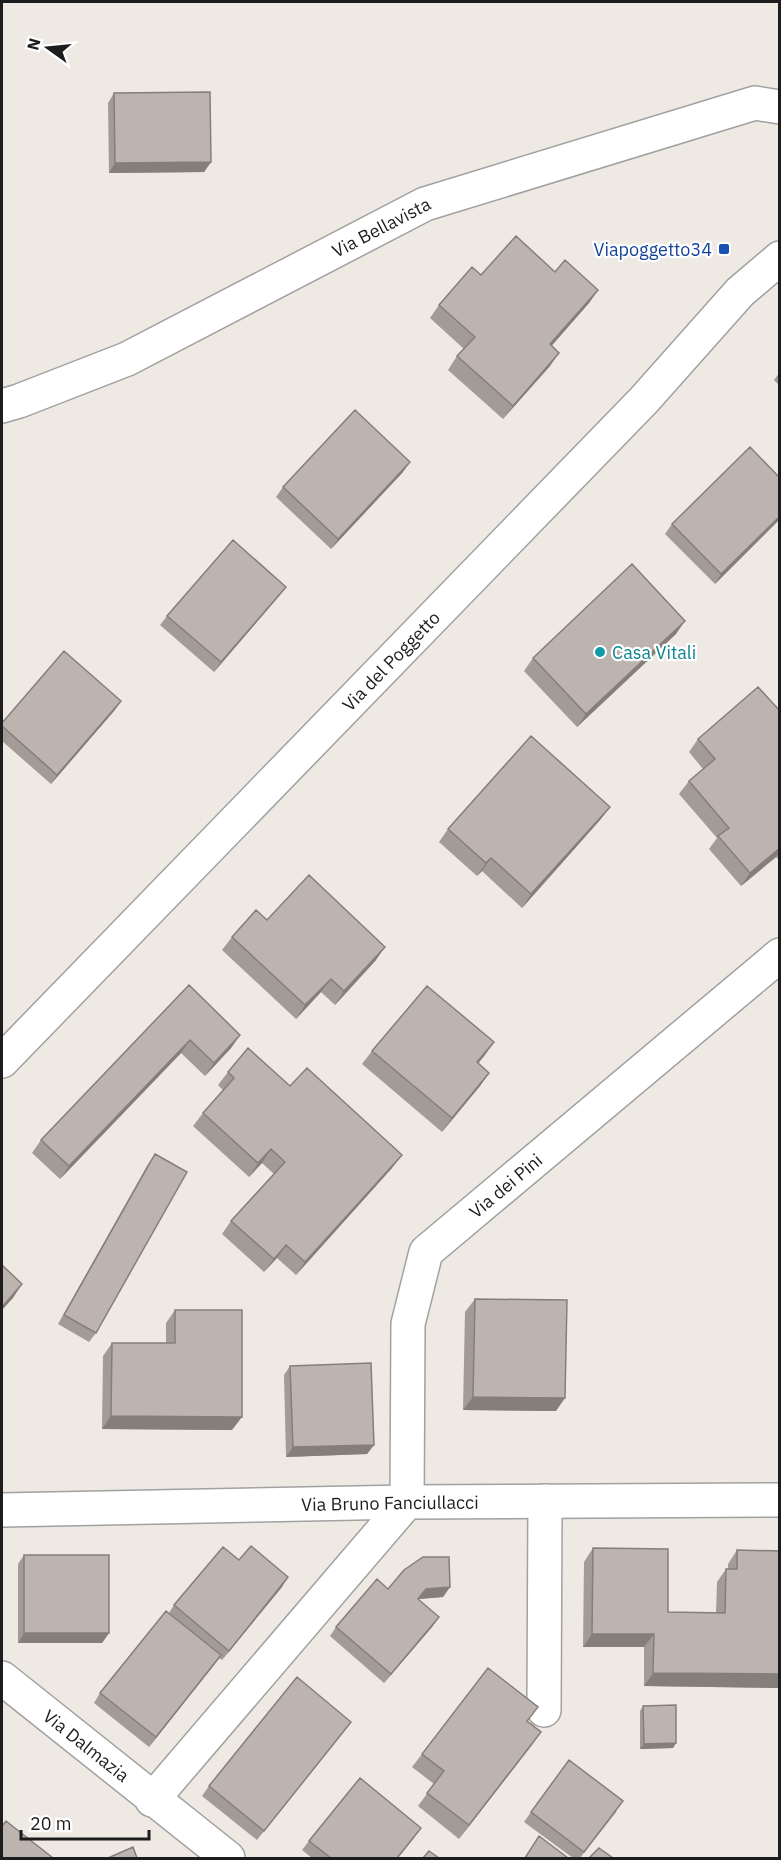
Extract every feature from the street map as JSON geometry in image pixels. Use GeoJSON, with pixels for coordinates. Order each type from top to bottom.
{"type":"FeatureCollection","features":[{"type":"Feature","properties":{"kind":"street","name":"Via Bellavista"},"geometry":{"type":"LineString","coordinates":[[2,406],[19,402],[127,359],[425,204],[755,104],[780,107]]}},
{"type":"Feature","properties":{"kind":"street","name":"Via del Poggetto"},"geometry":{"type":"LineString","coordinates":[[2,1061],[644,400],[740,292],[780,258]]}},
{"type":"Feature","properties":{"kind":"street","name":"Via dei Pini"},"geometry":{"type":"LineString","coordinates":[[407,1503],[408,1324],[426,1252],[780,956]]}},
{"type":"Feature","properties":{"kind":"street","name":"Via Bruno Fanciullacci"},"geometry":{"type":"LineString","coordinates":[[2,1510],[545,1501],[780,1500]]}},
{"type":"Feature","properties":{"kind":"street"},"geometry":{"type":"LineString","coordinates":[[544,1710],[545,1501]]}},
{"type":"Feature","properties":{"kind":"street"},"geometry":{"type":"LineString","coordinates":[[152,1800],[407,1503]]}},
{"type":"Feature","properties":{"kind":"street","name":"Via Dalmazia"},"geometry":{"type":"LineString","coordinates":[[2,1678],[152,1800],[228,1858]]}},
{"type":"Feature","properties":{"kind":"building"},"geometry":{"type":"Polygon","coordinates":[[[210,92],[211,162],[115,163],[114,93],[210,92]]]}},
{"type":"Feature","properties":{"kind":"building"},"geometry":{"type":"Polygon","coordinates":[[[516,236],[555,272],[565,260],[598,290],[550,344],[559,353],[513,406],[457,356],[475,337],[439,305],[472,267],[481,275],[516,236]]]}},
{"type":"Feature","properties":{"kind":"building"},"geometry":{"type":"Polygon","coordinates":[[[355,410],[410,462],[338,539],[283,487],[355,410]]]}},
{"type":"Feature","properties":{"kind":"building"},"geometry":{"type":"Polygon","coordinates":[[[750,447],[780,478],[780,516],[721,574],[672,524],[750,447]]]}},
{"type":"Feature","properties":{"kind":"building"},"geometry":{"type":"Polygon","coordinates":[[[233,540],[286,587],[221,662],[167,616],[233,540]]]}},
{"type":"Feature","properties":{"kind":"building","name":"Casa Vitali"},"geometry":{"type":"Polygon","coordinates":[[[632,564],[685,621],[586,714],[533,658],[632,564]]]}},
{"type":"Feature","properties":{"kind":"building"},"geometry":{"type":"Polygon","coordinates":[[[64,651],[121,701],[57,775],[2,726],[2,723],[64,651]]]}},
{"type":"Feature","properties":{"kind":"building"},"geometry":{"type":"Polygon","coordinates":[[[758,687],[780,711],[780,848],[750,873],[718,836],[729,828],[689,781],[715,759],[698,739],[758,687]]]}},
{"type":"Feature","properties":{"kind":"building"},"geometry":{"type":"Polygon","coordinates":[[[531,736],[610,807],[531,894],[491,858],[486,863],[448,829],[531,736]]]}},
{"type":"Feature","properties":{"kind":"building"},"geometry":{"type":"Polygon","coordinates":[[[309,875],[385,947],[344,991],[331,979],[305,1005],[232,937],[256,910],[267,920],[309,875]]]}},
{"type":"Feature","properties":{"kind":"building"},"geometry":{"type":"Polygon","coordinates":[[[189,985],[240,1035],[214,1063],[190,1040],[69,1166],[41,1140],[189,985]]]}},
{"type":"Feature","properties":{"kind":"building"},"geometry":{"type":"Polygon","coordinates":[[[427,986],[494,1042],[477,1062],[489,1073],[452,1118],[372,1051],[427,986]]]}},
{"type":"Feature","properties":{"kind":"building"},"geometry":{"type":"Polygon","coordinates":[[[248,1048],[290,1086],[307,1068],[402,1155],[305,1262],[286,1245],[274,1259],[231,1221],[285,1162],[271,1149],[258,1163],[203,1113],[234,1078],[228,1072],[248,1048]]]}},
{"type":"Feature","properties":{"kind":"building"},"geometry":{"type":"Polygon","coordinates":[[[155,1154],[187,1172],[96,1333],[64,1315],[155,1154]]]}},
{"type":"Feature","properties":{"kind":"building"},"geometry":{"type":"Polygon","coordinates":[[[2,1265],[22,1284],[2,1307],[2,1265]]]}},
{"type":"Feature","properties":{"kind":"building"},"geometry":{"type":"Polygon","coordinates":[[[475,1299],[567,1300],[565,1398],[473,1397],[475,1299]]]}},
{"type":"Feature","properties":{"kind":"building"},"geometry":{"type":"Polygon","coordinates":[[[175,1310],[242,1310],[242,1417],[111,1416],[112,1343],[175,1343],[175,1310]]]}},
{"type":"Feature","properties":{"kind":"building"},"geometry":{"type":"Polygon","coordinates":[[[371,1363],[374,1445],[293,1447],[290,1366],[371,1363]]]}},
{"type":"Feature","properties":{"kind":"building"},"geometry":{"type":"Polygon","coordinates":[[[251,1546],[288,1577],[229,1651],[174,1605],[223,1547],[239,1560],[251,1546]]]}},
{"type":"Feature","properties":{"kind":"building"},"geometry":{"type":"Polygon","coordinates":[[[593,1548],[668,1549],[668,1612],[725,1613],[726,1569],[737,1569],[737,1550],[780,1551],[780,1674],[653,1673],[654,1634],[592,1634],[593,1548]]]}},
{"type":"Feature","properties":{"kind":"building"},"geometry":{"type":"Polygon","coordinates":[[[24,1555],[109,1555],[109,1633],[24,1633],[24,1555]]]}},
{"type":"Feature","properties":{"kind":"building"},"geometry":{"type":"Polygon","coordinates":[[[423,1557],[449,1557],[450,1587],[426,1589],[418,1599],[439,1617],[391,1674],[336,1627],[377,1579],[388,1589],[404,1570],[423,1557]]]}},
{"type":"Feature","properties":{"kind":"building"},"geometry":{"type":"Polygon","coordinates":[[[166,1611],[221,1655],[156,1737],[100,1693],[166,1611]]]}},
{"type":"Feature","properties":{"kind":"building"},"geometry":{"type":"Polygon","coordinates":[[[488,1668],[538,1707],[527,1721],[541,1732],[469,1825],[427,1793],[444,1771],[422,1754],[488,1668]]]}},
{"type":"Feature","properties":{"kind":"building"},"geometry":{"type":"Polygon","coordinates":[[[297,1677],[351,1722],[264,1831],[209,1786],[297,1677]]]}},
{"type":"Feature","properties":{"kind":"building"},"geometry":{"type":"Polygon","coordinates":[[[676,1705],[676,1743],[644,1744],[643,1706],[676,1705]]]}},
{"type":"Feature","properties":{"kind":"building"},"geometry":{"type":"Polygon","coordinates":[[[569,1760],[623,1801],[584,1852],[531,1812],[569,1760]]]}},
{"type":"Feature","properties":{"kind":"building"},"geometry":{"type":"Polygon","coordinates":[[[360,1778],[421,1828],[397,1858],[331,1858],[309,1841],[360,1778]]]}},
{"type":"Feature","properties":{"kind":"building"},"geometry":{"type":"Polygon","coordinates":[[[6,1821],[53,1858],[2,1858],[2,1826],[6,1821]]]}},
{"type":"Feature","properties":{"kind":"building"},"geometry":{"type":"Polygon","coordinates":[[[539,1836],[568,1858],[525,1858],[539,1836]]]}},
{"type":"Feature","properties":{"kind":"building"},"geometry":{"type":"Polygon","coordinates":[[[133,1847],[137,1858],[108,1858],[133,1847]]]}},
{"type":"Feature","properties":{"kind":"building"},"geometry":{"type":"Polygon","coordinates":[[[599,1848],[613,1858],[589,1858],[599,1848]]]}},
{"type":"Feature","properties":{"kind":"building"},"geometry":{"type":"Polygon","coordinates":[[[429,1851],[439,1858],[423,1858],[429,1851]]]}},
{"type":"Feature","properties":{"kind":"place","name":"Viapoggetto34"},"geometry":{"type":"Point","coordinates":[724,249]}},
{"type":"Feature","properties":{"kind":"place","name":"Casa Vitali"},"geometry":{"type":"Point","coordinates":[600,652]}}]}
